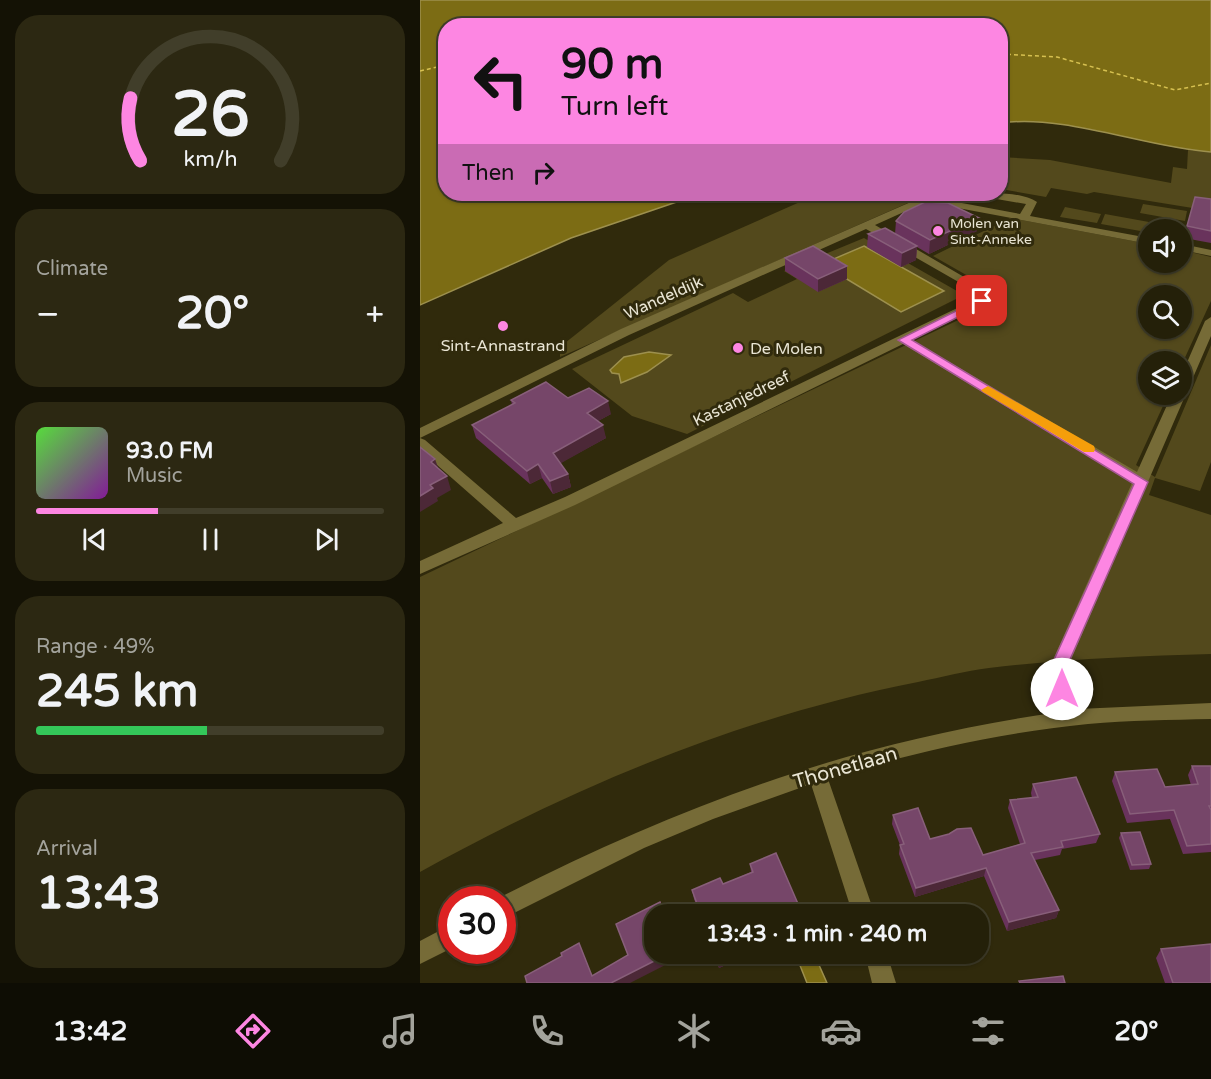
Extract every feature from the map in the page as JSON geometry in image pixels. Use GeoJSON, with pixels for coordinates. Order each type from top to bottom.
{"type":"FeatureCollection","features":[{"type":"Feature","properties":{"kind":"street"},"geometry":{"type":"LineString","coordinates":[[1008,198],[1032,202],[1023,218]]}},
{"type":"Feature","properties":{"kind":"street","name":"Wandeldijk"},"geometry":{"type":"LineString","coordinates":[[420,434],[624,332],[919,201]]}},
{"type":"Feature","properties":{"kind":"street"},"geometry":{"type":"LineString","coordinates":[[934,201],[1138,239]]}},
{"type":"Feature","properties":{"kind":"street","name":"Kastanjedreef"},"geometry":{"type":"LineString","coordinates":[[420,568],[458,549],[570,501],[982,301],[982,291],[865,224]]}},
{"type":"Feature","properties":{"kind":"street"},"geometry":{"type":"LineString","coordinates":[[1192,249],[1211,253]]}},
{"type":"Feature","properties":{"kind":"street"},"geometry":{"type":"LineString","coordinates":[[1192,365],[1211,321]]}},
{"type":"Feature","properties":{"kind":"street"},"geometry":{"type":"LineString","coordinates":[[904,340],[1142,482]]}},
{"type":"Feature","properties":{"kind":"street"},"geometry":{"type":"LineString","coordinates":[[1071,718],[1062,689],[1061,662],[1174,405]]}},
{"type":"Feature","properties":{"kind":"street"},"geometry":{"type":"LineString","coordinates":[[420,443],[486,498],[514,525]]}},
{"type":"Feature","properties":{"kind":"street","name":"Thonetlaan"},"geometry":{"type":"LineString","coordinates":[[516,900],[642,838],[742,798],[938,740],[1071,718],[1211,711]]}},
{"type":"Feature","properties":{"kind":"street"},"geometry":{"type":"LineString","coordinates":[[817,774],[860,904]]}},
{"type":"Feature","properties":{"kind":"street"},"geometry":{"type":"LineString","coordinates":[[420,953],[438,943]]}},
{"type":"Feature","properties":{"kind":"street"},"geometry":{"type":"LineString","coordinates":[[879,964],[884,983]]}},
{"type":"Feature","properties":{"kind":"shaded area"},"geometry":{"type":"Polygon","coordinates":[[[420,0],[1211,0],[1211,152],[1051,123],[1008,122],[1008,18],[438,18],[438,201],[679,201],[571,238],[420,305],[420,0]]]}},
{"type":"Feature","properties":{"kind":"shaded area"},"geometry":{"type":"Polygon","coordinates":[[[1188,150],[1211,152],[1211,211],[1094,192],[1087,194],[1051,188],[1046,197],[1008,190],[1008,157],[1050,160],[1171,183],[1173,167],[1187,169],[1188,150]]]}},
{"type":"Feature","properties":{"kind":"shaded area"},"geometry":{"type":"Polygon","coordinates":[[[802,201],[912,201],[560,357],[560,347],[669,260],[802,201]]]}},
{"type":"Feature","properties":{"kind":"shaded area"},"geometry":{"type":"Polygon","coordinates":[[[1143,204],[1187,211],[1185,219],[1140,213],[1143,204]]]}},
{"type":"Feature","properties":{"kind":"shaded area"},"geometry":{"type":"Polygon","coordinates":[[[1065,207],[1101,214],[1097,223],[1060,217],[1065,207]]]}},
{"type":"Feature","properties":{"kind":"shaded area"},"geometry":{"type":"Polygon","coordinates":[[[1105,214],[1138,220],[1138,231],[1101,224],[1105,214]]]}},
{"type":"Feature","properties":{"kind":"shaded area"},"geometry":{"type":"Polygon","coordinates":[[[1010,218],[1138,242],[1138,273],[1192,273],[1192,252],[1211,257],[1211,301],[1188,351],[1138,351],[1138,405],[1163,405],[1136,465],[1155,477],[1186,405],[1192,405],[1192,390],[1211,345],[1211,462],[1200,491],[1155,478],[1149,495],[1211,515],[1211,654],[1072,660],[980,669],[853,696],[724,734],[600,783],[539,811],[420,872],[420,577],[996,302],[996,292],[933,256],[1010,218]]]}},
{"type":"Feature","properties":{"kind":"shaded area","name":"De Molen"},"geometry":{"type":"Polygon","coordinates":[[[864,238],[964,295],[687,434],[632,416],[572,369],[733,293],[748,302],[797,279],[784,271],[864,238]]]}},
{"type":"Feature","properties":{"kind":"shaded area"},"geometry":{"type":"Polygon","coordinates":[[[864,246],[944,291],[901,312],[822,264],[864,246]]]}},
{"type":"Feature","properties":{"kind":"shaded area"},"geometry":{"type":"Polygon","coordinates":[[[649,352],[671,355],[647,372],[621,383],[619,374],[612,373],[610,370],[624,357],[649,352]]]}},
{"type":"Feature","properties":{"kind":"shaded area"},"geometry":{"type":"Polygon","coordinates":[[[799,964],[819,964],[827,983],[807,983],[799,964]]]}},
{"type":"Feature","properties":{"kind":"building"},"geometry":{"type":"Polygon","coordinates":[[[1195,197],[1211,199],[1211,231],[1192,227],[1192,219],[1189,219],[1195,197]]]}},
{"type":"Feature","properties":{"kind":"building"},"geometry":{"type":"Polygon","coordinates":[[[925,202],[948,203],[979,218],[930,240],[896,221],[904,212],[925,202]]]}},
{"type":"Feature","properties":{"kind":"building"},"geometry":{"type":"Polygon","coordinates":[[[885,228],[917,246],[902,253],[868,234],[885,228]]]}},
{"type":"Feature","properties":{"kind":"building"},"geometry":{"type":"Polygon","coordinates":[[[813,246],[847,266],[818,279],[785,258],[813,246]]]}},
{"type":"Feature","properties":{"kind":"building"},"geometry":{"type":"Polygon","coordinates":[[[546,382],[568,398],[589,388],[608,401],[587,413],[603,425],[553,453],[568,474],[550,481],[538,464],[527,471],[472,425],[515,403],[511,400],[546,382]]]}},
{"type":"Feature","properties":{"kind":"building"},"geometry":{"type":"Polygon","coordinates":[[[420,447],[435,459],[431,462],[447,476],[430,485],[433,488],[420,496],[420,447]]]}},
{"type":"Feature","properties":{"kind":"building"},"geometry":{"type":"Polygon","coordinates":[[[1192,766],[1211,766],[1211,806],[1209,806],[1211,844],[1187,846],[1174,810],[1130,814],[1115,772],[1157,769],[1165,787],[1198,784],[1192,766]]]}},
{"type":"Feature","properties":{"kind":"building"},"geometry":{"type":"Polygon","coordinates":[[[1076,777],[1100,834],[1061,841],[1063,847],[1031,853],[1059,910],[1009,922],[986,868],[916,888],[900,845],[904,844],[893,815],[918,808],[930,839],[949,834],[957,829],[971,828],[983,855],[1025,843],[1010,800],[1038,797],[1033,784],[1076,777]]]}},
{"type":"Feature","properties":{"kind":"building"},"geometry":{"type":"Polygon","coordinates":[[[1140,832],[1151,864],[1132,865],[1121,833],[1140,832]]]}},
{"type":"Feature","properties":{"kind":"building"},"geometry":{"type":"Polygon","coordinates":[[[776,853],[798,904],[697,904],[692,890],[720,878],[723,884],[753,872],[750,864],[776,853]]]}},
{"type":"Feature","properties":{"kind":"building"},"geometry":{"type":"Polygon","coordinates":[[[644,910],[644,964],[648,964],[611,983],[527,983],[525,976],[562,956],[561,953],[579,943],[592,976],[628,955],[616,924],[644,910]]]}},
{"type":"Feature","properties":{"kind":"building"},"geometry":{"type":"Polygon","coordinates":[[[1211,944],[1211,983],[1173,983],[1161,949],[1211,944]]]}},
{"type":"Feature","properties":{"kind":"building"},"geometry":{"type":"Polygon","coordinates":[[[1063,976],[1065,983],[1020,983],[1019,981],[1063,976]]]}},
{"type":"Feature","properties":{"kind":"ferry route"},"geometry":{"type":"LineString","coordinates":[[1008,54],[1057,57],[1175,90],[1211,83]]}},
{"type":"Feature","properties":{"kind":"ferry route"},"geometry":{"type":"LineString","coordinates":[[420,71],[438,67]]}},
{"type":"Feature","properties":{"kind":"slow traffic"},"geometry":{"type":"LineString","coordinates":[[988,390],[1089,449]]}},
{"type":"Feature","properties":{"kind":"place","name":"Molen van Sint-Anneke"},"geometry":{"type":"Point","coordinates":[938,231]}},
{"type":"Feature","properties":{"kind":"place","name":"Sint-Annastrand"},"geometry":{"type":"Point","coordinates":[503,326]}},
{"type":"Feature","properties":{"kind":"place","name":"De Molen"},"geometry":{"type":"Point","coordinates":[738,348]}},
{"type":"Feature","properties":{"kind":"route"},"geometry":{"type":"LineString","coordinates":[[982,301],[904,340],[1142,482],[1061,662],[1062,689]]}}]}
